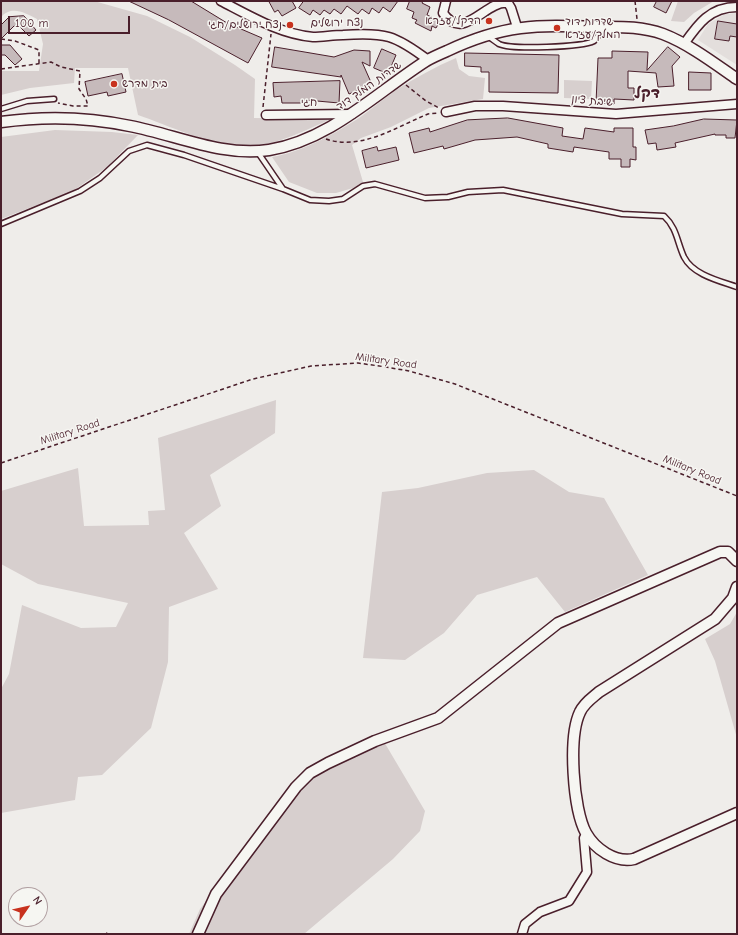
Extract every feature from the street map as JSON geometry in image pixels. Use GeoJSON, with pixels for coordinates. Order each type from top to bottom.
{"type":"FeatureCollection","features":[{"type":"Feature","properties":{"kind":"street","name":"נצח ירושלים"},"geometry":{"type":"LineString","coordinates":[[221,1],[272,26],[312,37],[362,33],[379,34],[405,42],[428,60]]}},
{"type":"Feature","properties":{"kind":"street"},"geometry":{"type":"LineString","coordinates":[[446,1],[443,13],[452,22],[458,24],[465,23],[495,4],[502,2],[508,3],[517,27]]}},
{"type":"Feature","properties":{"kind":"street"},"geometry":{"type":"LineString","coordinates":[[684,44],[698,23],[707,15],[718,10],[737,7]]}},
{"type":"Feature","properties":{"kind":"street","name":"שדרות המלך דוד"},"geometry":{"type":"LineString","coordinates":[[1,122],[33,118],[93,120],[129,125],[216,148],[238,152],[282,147],[314,134],[352,114],[399,79],[428,60],[467,41],[486,34],[517,27],[539,25],[638,28],[662,34],[684,44],[737,79]]}},
{"type":"Feature","properties":{"kind":"street","name":"שיבת ציון"},"geometry":{"type":"LineString","coordinates":[[446,112],[475,106],[503,106],[616,114],[737,104]]}},
{"type":"Feature","properties":{"kind":"street","name":"חגי"},"geometry":{"type":"LineString","coordinates":[[266,115],[352,114]]}},
{"type":"Feature","properties":{"kind":"street"},"geometry":{"type":"LineString","coordinates":[[198,934],[216,894],[296,787],[310,773],[375,741],[438,718],[558,623],[720,552],[728,552],[737,561]]}},
{"type":"Feature","properties":{"kind":"street"},"geometry":{"type":"LineString","coordinates":[[737,587],[734,598],[715,619],[599,692],[586,703],[580,711],[573,742],[573,764],[579,811],[587,834],[604,852],[614,858],[625,861],[634,859],[681,840],[737,813]]}},
{"type":"Feature","properties":{"kind":"street"},"geometry":{"type":"LineString","coordinates":[[522,934],[525,924],[540,912],[569,901],[586,872],[584,838],[587,834]]}},
{"type":"Feature","properties":{"kind":"lane"},"geometry":{"type":"LineString","coordinates":[[486,34],[500,44],[517,48],[579,45],[594,41],[605,27]]}},
{"type":"Feature","properties":{"kind":"lane"},"geometry":{"type":"LineString","coordinates":[[1,109],[27,101],[54,99]]}},
{"type":"Feature","properties":{"kind":"lane"},"geometry":{"type":"LineString","coordinates":[[1,224],[80,191],[100,178],[129,151],[147,145],[184,155],[283,189],[310,200],[329,201],[344,199],[364,186],[375,184],[425,198],[448,197],[468,192],[503,190],[622,214],[664,216],[675,230],[684,258],[690,266],[708,276],[737,287]]}},
{"type":"Feature","properties":{"kind":"lane"},"geometry":{"type":"LineString","coordinates":[[257,151],[283,189]]}},
{"type":"Feature","properties":{"kind":"path"},"geometry":{"type":"LineString","coordinates":[[635,1],[638,28]]}},
{"type":"Feature","properties":{"kind":"path"},"geometry":{"type":"LineString","coordinates":[[266,115],[262,106],[272,26]]}},
{"type":"Feature","properties":{"kind":"path"},"geometry":{"type":"LineString","coordinates":[[1,39],[14,41],[39,50],[39,64]]}},
{"type":"Feature","properties":{"kind":"path"},"geometry":{"type":"LineString","coordinates":[[1,69],[51,62],[61,67],[80,71],[79,89],[86,99],[88,106],[73,106],[57,103],[54,99]]}},
{"type":"Feature","properties":{"kind":"path"},"geometry":{"type":"LineString","coordinates":[[399,79],[426,101],[446,112]]}},
{"type":"Feature","properties":{"kind":"path"},"geometry":{"type":"LineString","coordinates":[[314,134],[346,144],[363,141],[428,114],[446,112]]}},
{"type":"Feature","properties":{"kind":"path","name":"Military Road"},"geometry":{"type":"LineString","coordinates":[[1,463],[253,379],[311,366],[358,364],[409,371],[455,384],[737,496]]}},
{"type":"Feature","properties":{"kind":"shaded area"},"geometry":{"type":"Polygon","coordinates":[[[1,1],[94,1],[147,16],[190,37],[255,79],[254,118],[331,119],[302,132],[263,145],[240,147],[226,145],[195,136],[138,115],[128,68],[75,68],[74,83],[30,88],[1,95],[1,71],[39,71],[43,44],[37,19],[19,11],[10,11],[1,17],[1,1]]]}},
{"type":"Feature","properties":{"kind":"shaded area"},"geometry":{"type":"Polygon","coordinates":[[[678,1],[714,1],[694,13],[684,22],[671,21],[678,1]]]}},
{"type":"Feature","properties":{"kind":"shaded area"},"geometry":{"type":"Polygon","coordinates":[[[737,13],[737,65],[698,40],[708,24],[725,14],[737,13]]]}},
{"type":"Feature","properties":{"kind":"shaded area"},"geometry":{"type":"Polygon","coordinates":[[[456,58],[459,69],[469,76],[485,78],[483,99],[429,108],[391,127],[361,138],[352,145],[363,182],[353,188],[336,193],[317,193],[289,182],[272,157],[306,147],[328,136],[359,118],[391,93],[418,77],[456,58]]]}},
{"type":"Feature","properties":{"kind":"shaded area"},"geometry":{"type":"Polygon","coordinates":[[[564,80],[592,81],[591,99],[564,98],[564,80]]]}},
{"type":"Feature","properties":{"kind":"shaded area"},"geometry":{"type":"Polygon","coordinates":[[[55,130],[112,132],[138,135],[107,167],[73,191],[1,219],[1,137],[55,130]]]}},
{"type":"Feature","properties":{"kind":"shaded area"},"geometry":{"type":"Polygon","coordinates":[[[276,400],[275,433],[210,475],[221,506],[184,533],[218,589],[169,607],[168,662],[151,728],[102,775],[78,777],[75,800],[1,813],[1,689],[9,674],[22,605],[81,628],[116,627],[128,603],[38,584],[1,564],[1,491],[78,468],[84,526],[149,525],[148,511],[165,510],[158,438],[276,400]]]}},
{"type":"Feature","properties":{"kind":"shaded area"},"geometry":{"type":"Polygon","coordinates":[[[534,470],[569,492],[604,498],[648,575],[565,612],[537,577],[477,595],[444,633],[405,660],[363,658],[382,492],[418,488],[487,473],[534,470]]]}},
{"type":"Feature","properties":{"kind":"shaded area"},"geometry":{"type":"Polygon","coordinates":[[[737,612],[737,738],[715,661],[705,639],[730,624],[737,612]]]}},
{"type":"Feature","properties":{"kind":"shaded area"},"geometry":{"type":"Polygon","coordinates":[[[380,735],[425,811],[420,831],[393,859],[304,934],[189,934],[200,909],[301,775],[380,735]]]}},
{"type":"Feature","properties":{"kind":"building"},"geometry":{"type":"Polygon","coordinates":[[[129,1],[191,1],[227,23],[262,38],[248,63],[169,20],[129,1]]]}},
{"type":"Feature","properties":{"kind":"building"},"geometry":{"type":"Polygon","coordinates":[[[269,1],[292,1],[296,8],[282,16],[278,10],[275,12],[269,1]]]}},
{"type":"Feature","properties":{"kind":"building"},"geometry":{"type":"Polygon","coordinates":[[[304,1],[398,1],[390,12],[383,7],[379,13],[372,8],[369,14],[362,9],[358,14],[347,6],[341,14],[334,9],[330,14],[324,10],[320,15],[313,10],[310,15],[299,8],[304,1]]]}},
{"type":"Feature","properties":{"kind":"building"},"geometry":{"type":"Polygon","coordinates":[[[410,1],[423,1],[422,3],[430,7],[427,15],[440,21],[436,28],[432,26],[431,31],[415,23],[417,20],[412,18],[414,12],[407,9],[410,1]]]}},
{"type":"Feature","properties":{"kind":"building"},"geometry":{"type":"Polygon","coordinates":[[[657,1],[672,1],[666,13],[654,7],[657,1]]]}},
{"type":"Feature","properties":{"kind":"building"},"geometry":{"type":"Polygon","coordinates":[[[24,16],[36,30],[29,36],[19,26],[14,26],[1,39],[1,25],[9,17],[24,16]]]}},
{"type":"Feature","properties":{"kind":"building"},"geometry":{"type":"Polygon","coordinates":[[[718,21],[737,24],[737,37],[730,36],[729,41],[715,39],[718,21]]]}},
{"type":"Feature","properties":{"kind":"building"},"geometry":{"type":"Polygon","coordinates":[[[1,45],[10,45],[22,59],[15,65],[5,55],[1,55],[1,45]]]}},
{"type":"Feature","properties":{"kind":"building"},"geometry":{"type":"Polygon","coordinates":[[[275,47],[334,57],[354,50],[370,51],[370,66],[362,62],[370,80],[370,85],[349,94],[341,75],[341,77],[272,67],[275,47]]]}},
{"type":"Feature","properties":{"kind":"building"},"geometry":{"type":"Polygon","coordinates":[[[668,47],[680,57],[672,66],[674,86],[658,87],[656,73],[628,71],[628,88],[634,88],[634,100],[614,99],[614,104],[596,103],[598,58],[612,58],[612,51],[648,52],[647,70],[668,47]]]}},
{"type":"Feature","properties":{"kind":"building"},"geometry":{"type":"Polygon","coordinates":[[[382,49],[396,55],[388,74],[374,68],[382,49]]]}},
{"type":"Feature","properties":{"kind":"building"},"geometry":{"type":"Polygon","coordinates":[[[465,53],[559,55],[558,93],[489,92],[489,72],[481,72],[481,67],[465,66],[465,53]]]}},
{"type":"Feature","properties":{"kind":"building"},"geometry":{"type":"Polygon","coordinates":[[[689,72],[711,73],[711,90],[689,90],[689,72]]]}},
{"type":"Feature","properties":{"kind":"building"},"geometry":{"type":"Polygon","coordinates":[[[122,74],[126,92],[108,96],[107,92],[88,96],[85,82],[122,74]]]}},
{"type":"Feature","properties":{"kind":"building"},"geometry":{"type":"Polygon","coordinates":[[[340,81],[339,103],[306,100],[306,103],[282,103],[281,96],[274,97],[273,83],[340,81]]]}},
{"type":"Feature","properties":{"kind":"building"},"geometry":{"type":"Polygon","coordinates":[[[508,118],[563,128],[562,136],[583,139],[585,128],[614,132],[614,128],[633,128],[633,147],[636,147],[636,160],[630,159],[630,167],[621,167],[621,159],[609,159],[609,152],[574,147],[573,152],[548,148],[548,144],[517,137],[475,140],[444,149],[443,146],[414,153],[409,133],[429,128],[430,132],[467,120],[508,118]]]}},
{"type":"Feature","properties":{"kind":"building"},"geometry":{"type":"Polygon","coordinates":[[[704,119],[737,120],[735,138],[726,138],[726,135],[715,134],[675,143],[676,147],[657,150],[656,143],[648,144],[645,130],[704,119]]]}},
{"type":"Feature","properties":{"kind":"building"},"geometry":{"type":"Polygon","coordinates":[[[377,147],[378,151],[396,147],[399,160],[366,168],[362,151],[377,147]]]}},
{"type":"Feature","properties":{"kind":"place","name":"הדקל/עזרא"},"geometry":{"type":"Point","coordinates":[489,21]}},
{"type":"Feature","properties":{"kind":"place","name":"נצח ירושלים/חגי"},"geometry":{"type":"Point","coordinates":[290,25]}},
{"type":"Feature","properties":{"kind":"place","name":"שדרות דוד המלך/עזרא"},"geometry":{"type":"Point","coordinates":[557,28]}},
{"type":"Feature","properties":{"kind":"place","name":"בית מדרש"},"geometry":{"type":"Point","coordinates":[114,84]}},
{"type":"Feature","properties":{"kind":"district","name":"דקל"},"geometry":{"type":"Point","coordinates":[647,94]}}]}
